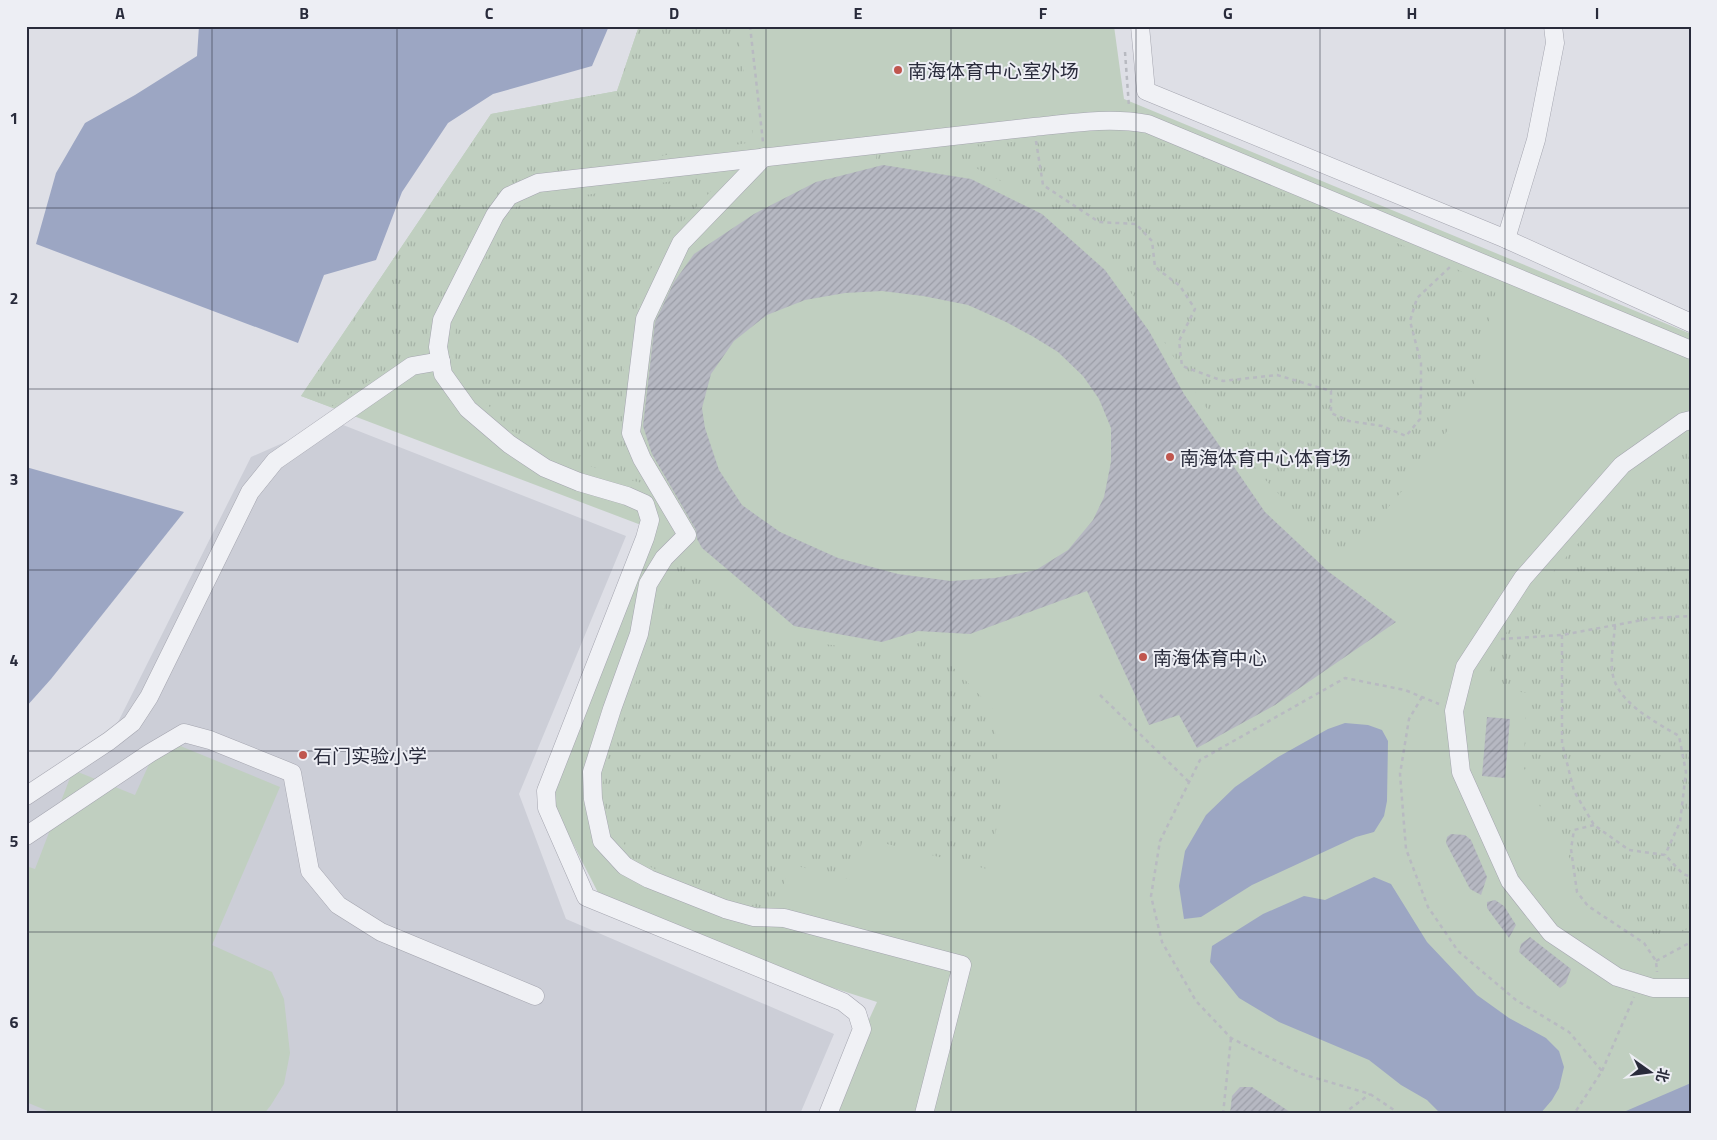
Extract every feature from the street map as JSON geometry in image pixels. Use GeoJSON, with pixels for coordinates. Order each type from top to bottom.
{"type":"FeatureCollection","features":[{"type":"Feature","properties":{"kind":"street"},"geometry":{"type":"LineString","coordinates":[[1140,26],[1146,91],[1506,239],[1691,323]]}},
{"type":"Feature","properties":{"kind":"street"},"geometry":{"type":"LineString","coordinates":[[1506,239],[1536,140],[1554,43],[1553,26]]}},
{"type":"Feature","properties":{"kind":"street"},"geometry":{"type":"LineString","coordinates":[[828,1114],[862,1029],[857,1013],[843,1002],[586,897],[547,808],[546,791],[645,538],[650,520],[645,504],[627,496],[579,482],[545,468],[509,444],[468,409],[443,374],[438,347],[442,320],[495,215],[510,196],[538,183],[1095,120],[1130,121],[1148,124],[1691,350]]}},
{"type":"Feature","properties":{"kind":"street"},"geometry":{"type":"LineString","coordinates":[[764,157],[681,243],[645,320],[631,433],[642,459],[687,535],[664,558],[648,584],[639,634],[592,772],[593,799],[602,841],[625,866],[649,879],[725,909],[754,918],[784,918],[962,965],[924,1114]]}},
{"type":"Feature","properties":{"kind":"street"},"geometry":{"type":"LineString","coordinates":[[26,796],[109,741],[132,722],[149,697],[250,492],[276,461],[412,366],[441,361]]}},
{"type":"Feature","properties":{"kind":"street"},"geometry":{"type":"LineString","coordinates":[[1691,420],[1683,422],[1622,465],[1523,578],[1465,666],[1454,711],[1461,772],[1510,881],[1552,933],[1617,976],[1639,984],[1659,988],[1691,988]]}},
{"type":"Feature","properties":{"kind":"street"},"geometry":{"type":"LineString","coordinates":[[26,836],[150,753],[184,734],[210,740],[292,773],[310,871],[338,905],[381,932],[535,996]]}},
{"type":"Feature","properties":{"kind":"path"},"geometry":{"type":"LineString","coordinates":[[750,26],[764,157]]}},
{"type":"Feature","properties":{"kind":"path"},"geometry":{"type":"LineString","coordinates":[[1125,45],[1130,121]]}},
{"type":"Feature","properties":{"kind":"path"},"geometry":{"type":"LineString","coordinates":[[1034,127],[1043,185],[1099,222],[1136,224],[1152,241],[1155,267],[1180,286],[1196,309],[1179,341],[1182,366],[1223,381],[1276,375],[1332,390],[1331,413],[1349,421],[1382,426],[1406,436],[1420,419],[1421,363],[1410,321],[1417,298],[1452,265],[1467,256]]}},
{"type":"Feature","properties":{"kind":"path"},"geometry":{"type":"LineString","coordinates":[[1482,641],[1562,635],[1654,618],[1691,616]]}},
{"type":"Feature","properties":{"kind":"path"},"geometry":{"type":"LineString","coordinates":[[1615,626],[1612,669],[1621,695],[1646,716],[1679,736],[1686,772],[1680,822],[1665,855]]}},
{"type":"Feature","properties":{"kind":"path"},"geometry":{"type":"LineString","coordinates":[[1562,635],[1562,743],[1574,791],[1594,825],[1629,850],[1665,855],[1683,874],[1691,877]]}},
{"type":"Feature","properties":{"kind":"path"},"geometry":{"type":"LineString","coordinates":[[1400,1114],[1370,1094],[1302,1074],[1231,1038],[1196,1001],[1162,942],[1152,896],[1160,841],[1200,760],[1345,678],[1405,690],[1422,697],[1409,719],[1400,774],[1406,849],[1428,907],[1458,951],[1516,1000],[1569,1032],[1602,1071]]}},
{"type":"Feature","properties":{"kind":"path"},"geometry":{"type":"LineString","coordinates":[[1100,695],[1189,782]]}},
{"type":"Feature","properties":{"kind":"path"},"geometry":{"type":"LineString","coordinates":[[1594,825],[1574,830],[1571,849],[1577,892],[1588,906],[1644,943],[1656,961],[1659,988]]}},
{"type":"Feature","properties":{"kind":"path"},"geometry":{"type":"LineString","coordinates":[[1656,961],[1691,942]]}},
{"type":"Feature","properties":{"kind":"path"},"geometry":{"type":"LineString","coordinates":[[1574,1114],[1602,1071],[1639,984]]}},
{"type":"Feature","properties":{"kind":"path"},"geometry":{"type":"LineString","coordinates":[[1222,1114],[1231,1038]]}},
{"type":"Feature","properties":{"kind":"path"},"geometry":{"type":"LineString","coordinates":[[1342,1114],[1370,1094]]}},
{"type":"Feature","properties":{"kind":"shaded area","name":"石门实验小学"},"geometry":{"type":"Polygon","coordinates":[[[333,421],[626,536],[519,794],[566,919],[834,1034],[800,1114],[26,1114],[26,786],[117,724],[251,457],[333,421]]]}},
{"type":"Feature","properties":{"kind":"green space","name":"南海体育中心"},"geometry":{"type":"Polygon","coordinates":[[[639,26],[1114,26],[1124,99],[1691,334],[1691,1114],[826,1114],[877,1002],[610,916],[543,785],[649,528],[301,396],[491,114],[617,91],[639,26]]]}},
{"type":"Feature","properties":{"kind":"green space"},"geometry":{"type":"Polygon","coordinates":[[[639,26],[737,26],[754,142],[532,175],[512,184],[490,208],[421,346],[331,407],[301,396],[491,114],[617,91],[639,26]]]}},
{"type":"Feature","properties":{"kind":"green space"},"geometry":{"type":"Polygon","coordinates":[[[1134,133],[1197,155],[1497,287],[1474,384],[1435,452],[1342,562],[1230,442],[1194,390],[1150,319],[1096,245],[1033,198],[976,168],[876,159],[877,152],[1134,133]]]}},
{"type":"Feature","properties":{"kind":"green space"},"geometry":{"type":"Polygon","coordinates":[[[729,172],[683,221],[642,282],[623,373],[623,426],[650,485],[618,477],[565,456],[510,430],[467,381],[454,356],[456,325],[492,244],[517,206],[729,172]]]}},
{"type":"Feature","properties":{"kind":"green space"},"geometry":{"type":"Polygon","coordinates":[[[1691,443],[1691,927],[1663,941],[1596,902],[1543,814],[1524,768],[1526,693],[1483,685],[1513,618],[1587,533],[1654,463],[1691,443]]]}},
{"type":"Feature","properties":{"kind":"green space"},"geometry":{"type":"Polygon","coordinates":[[[694,559],[726,590],[790,640],[899,653],[926,639],[993,709],[1002,805],[987,869],[863,838],[852,880],[789,864],[777,911],[725,901],[633,859],[601,804],[605,765],[669,595],[675,567],[694,559]]]}},
{"type":"Feature","properties":{"kind":"green space"},"geometry":{"type":"Polygon","coordinates":[[[161,738],[280,787],[212,945],[272,972],[284,999],[290,1053],[284,1084],[264,1114],[55,1114],[26,1102],[26,866],[35,869],[73,770],[135,795],[161,738]]]}},
{"type":"Feature","properties":{"kind":"water"},"geometry":{"type":"Polygon","coordinates":[[[199,26],[609,26],[592,66],[493,94],[448,123],[402,192],[376,260],[324,275],[298,343],[36,244],[56,173],[85,123],[135,95],[197,56],[199,26]]]}},
{"type":"Feature","properties":{"kind":"water"},"geometry":{"type":"Polygon","coordinates":[[[26,467],[184,512],[51,679],[26,707],[26,467]]]}},
{"type":"Feature","properties":{"kind":"water"},"geometry":{"type":"Polygon","coordinates":[[[1345,723],[1368,725],[1382,730],[1388,741],[1387,801],[1384,816],[1374,832],[1356,837],[1252,885],[1201,917],[1184,919],[1179,886],[1185,851],[1206,815],[1235,787],[1278,757],[1328,729],[1345,723]]]}},
{"type":"Feature","properties":{"kind":"water"},"geometry":{"type":"Polygon","coordinates":[[[1374,877],[1391,884],[1427,942],[1477,995],[1509,1018],[1546,1038],[1559,1051],[1564,1067],[1559,1088],[1540,1114],[1441,1114],[1427,1100],[1401,1085],[1369,1060],[1279,1022],[1239,998],[1210,962],[1212,946],[1263,914],[1304,896],[1325,900],[1374,877]]]}},
{"type":"Feature","properties":{"kind":"water"},"geometry":{"type":"Polygon","coordinates":[[[1691,1083],[1691,1114],[1619,1114],[1691,1083]]]}},
{"type":"Feature","properties":{"kind":"building","name":"南海体育中心体育场"},"geometry":{"type":"Polygon","coordinates":[[[883,165],[971,179],[1042,214],[1105,270],[1149,331],[1184,394],[1265,512],[1329,572],[1396,622],[1275,705],[1197,748],[1179,715],[1149,725],[1087,591],[970,634],[918,631],[882,642],[794,626],[702,548],[697,539],[696,530],[652,454],[643,426],[655,322],[674,282],[694,254],[754,214],[816,182],[883,165]],[[882,291],[845,293],[805,300],[767,315],[734,341],[711,374],[702,408],[705,428],[719,470],[742,505],[780,532],[838,558],[898,574],[951,581],[995,578],[1036,570],[1068,550],[1093,520],[1104,497],[1111,462],[1111,428],[1099,399],[1083,376],[1058,352],[1006,322],[968,305],[923,296],[882,291]]]}},
{"type":"Feature","properties":{"kind":"building"},"geometry":{"type":"Polygon","coordinates":[[[1487,717],[1510,719],[1505,778],[1482,776],[1487,717]]]}},
{"type":"Feature","properties":{"kind":"building"},"geometry":{"type":"Polygon","coordinates":[[[1451,834],[1465,835],[1471,840],[1487,877],[1481,895],[1470,889],[1446,843],[1447,837],[1451,834]]]}},
{"type":"Feature","properties":{"kind":"building"},"geometry":{"type":"Polygon","coordinates":[[[1495,900],[1504,906],[1516,925],[1509,938],[1487,908],[1487,902],[1495,900]]]}},
{"type":"Feature","properties":{"kind":"building"},"geometry":{"type":"Polygon","coordinates":[[[1530,937],[1571,969],[1566,983],[1560,988],[1519,952],[1521,944],[1530,937]]]}},
{"type":"Feature","properties":{"kind":"building"},"geometry":{"type":"Polygon","coordinates":[[[1240,1087],[1252,1087],[1293,1114],[1230,1114],[1232,1096],[1240,1087]]]}},
{"type":"Feature","properties":{"kind":"place","name":"南海体育中心室外场"},"geometry":{"type":"Point","coordinates":[898,70]}},
{"type":"Feature","properties":{"kind":"place","name":"南海体育中心体育场"},"geometry":{"type":"Point","coordinates":[1170,457]}},
{"type":"Feature","properties":{"kind":"place","name":"南海体育中心"},"geometry":{"type":"Point","coordinates":[1143,657]}},
{"type":"Feature","properties":{"kind":"place","name":"石门实验小学"},"geometry":{"type":"Point","coordinates":[303,755]}}]}
